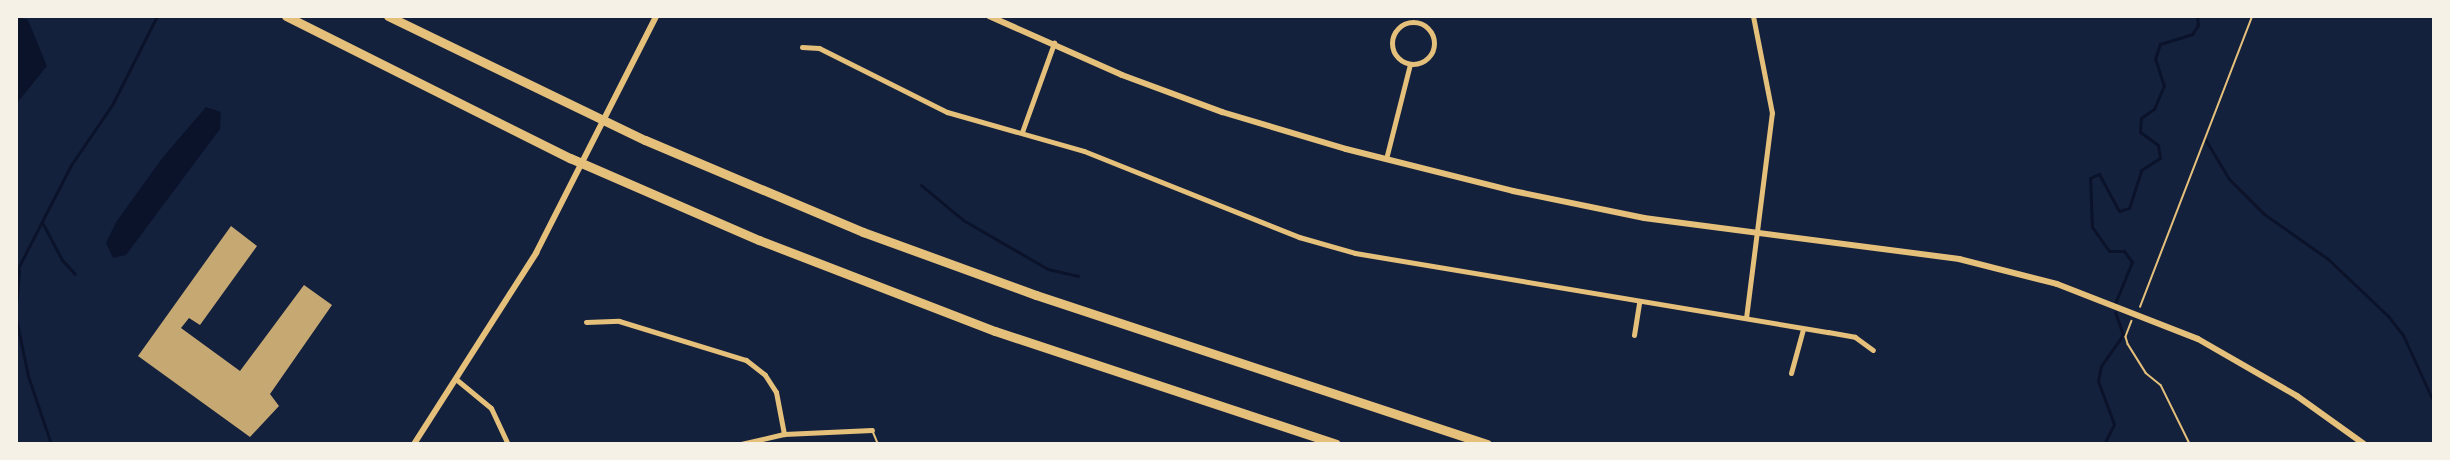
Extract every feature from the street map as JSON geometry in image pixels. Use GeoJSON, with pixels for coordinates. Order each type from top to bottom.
{"type":"FeatureCollection","features":[{"type":"Feature","properties":{"kind":"highway"},"geometry":{"type":"LineString","coordinates":[[286,16],[570,158],[759,240],[995,331],[1336,444]]}},
{"type":"Feature","properties":{"kind":"highway"},"geometry":{"type":"LineString","coordinates":[[388,16],[635,136],[863,232],[1077,309],[1487,444]]}},
{"type":"Feature","properties":{"kind":"street"},"geometry":{"type":"LineString","coordinates":[[414,444],[536,253],[617,99],[656,16]]}},
{"type":"Feature","properties":{"kind":"street"},"geometry":{"type":"LineString","coordinates":[[989,16],[1005,20],[1122,75],[1222,112],[1386,159],[1520,193],[1644,218],[1959,259],[2018,273],[2168,324],[2297,396],[2364,444]]}},
{"type":"Feature","properties":{"kind":"street"},"geometry":{"type":"LineString","coordinates":[[1746,318],[1772,113],[1753,16]]}},
{"type":"Feature","properties":{"kind":"street"},"geometry":{"type":"LineString","coordinates":[[1415,23],[1428,28],[1434,46],[1428,58],[1410,64],[1398,57],[1393,37],[1402,26],[1415,23]]}},
{"type":"Feature","properties":{"kind":"street"},"geometry":{"type":"LineString","coordinates":[[1022,132],[1054,43]]}},
{"type":"Feature","properties":{"kind":"street"},"geometry":{"type":"LineString","coordinates":[[802,47],[819,48],[936,107],[1133,168],[1280,230],[1355,253],[1855,337],[1873,350]]}},
{"type":"Feature","properties":{"kind":"street"},"geometry":{"type":"LineString","coordinates":[[1386,159],[1410,64]]}},
{"type":"Feature","properties":{"kind":"street"},"geometry":{"type":"LineString","coordinates":[[1635,335],[1639,302]]}},
{"type":"Feature","properties":{"kind":"street"},"geometry":{"type":"LineString","coordinates":[[586,322],[619,321],[752,363],[776,392],[784,434]]}},
{"type":"Feature","properties":{"kind":"street"},"geometry":{"type":"LineString","coordinates":[[1791,374],[1803,329]]}},
{"type":"Feature","properties":{"kind":"street"},"geometry":{"type":"LineString","coordinates":[[457,380],[491,408],[508,444]]}},
{"type":"Feature","properties":{"kind":"street"},"geometry":{"type":"LineString","coordinates":[[741,444],[784,434],[872,430]]}},
{"type":"Feature","properties":{"kind":"lane"},"geometry":{"type":"LineString","coordinates":[[872,430],[879,444]]}},
{"type":"Feature","properties":{"kind":"path"},"geometry":{"type":"LineString","coordinates":[[2190,444],[2161,385],[2146,373],[2126,337],[2149,290],[2252,16]]}},
{"type":"Feature","properties":{"kind":"water"},"geometry":{"type":"Polygon","coordinates":[[[17,16],[28,20],[47,66],[17,103],[17,16]]]}},
{"type":"Feature","properties":{"kind":"water"},"geometry":{"type":"Polygon","coordinates":[[[206,107],[221,112],[220,129],[126,255],[113,258],[106,243],[116,222],[163,157],[206,107]]]}},
{"type":"Feature","properties":{"kind":"building"},"geometry":{"type":"Polygon","coordinates":[[[231,226],[257,246],[200,325],[189,318],[181,328],[240,371],[304,285],[332,305],[270,394],[279,406],[250,437],[138,356],[231,226]]]}},
{"type":"Feature","properties":{"kind":"waterway"},"geometry":{"type":"LineString","coordinates":[[16,272],[71,165],[112,105],[157,16]]}},
{"type":"Feature","properties":{"kind":"waterway"},"geometry":{"type":"LineString","coordinates":[[2114,306],[2132,262],[2124,251],[2109,251],[2092,227],[2090,178],[2099,174],[2119,211],[2129,208],[2141,170],[2160,158],[2158,145],[2140,132],[2141,118],[2154,109],[2164,86],[2155,59],[2160,44],[2192,34],[2198,25],[2197,16]]}},
{"type":"Feature","properties":{"kind":"waterway"},"geometry":{"type":"LineString","coordinates":[[2205,139],[2229,179],[2264,214],[2328,259],[2388,316],[2403,335],[2434,403]]}},
{"type":"Feature","properties":{"kind":"waterway"},"geometry":{"type":"LineString","coordinates":[[921,185],[963,220],[1048,269],[1078,276]]}},
{"type":"Feature","properties":{"kind":"waterway"},"geometry":{"type":"LineString","coordinates":[[42,222],[62,260],[75,274]]}},
{"type":"Feature","properties":{"kind":"waterway"},"geometry":{"type":"LineString","coordinates":[[16,306],[19,270]]}},
{"type":"Feature","properties":{"kind":"waterway"},"geometry":{"type":"LineString","coordinates":[[2104,444],[2114,424],[2098,381],[2101,366],[2123,335],[2115,312]]}},
{"type":"Feature","properties":{"kind":"waterway"},"geometry":{"type":"LineString","coordinates":[[16,318],[28,376],[51,444]]}}]}
